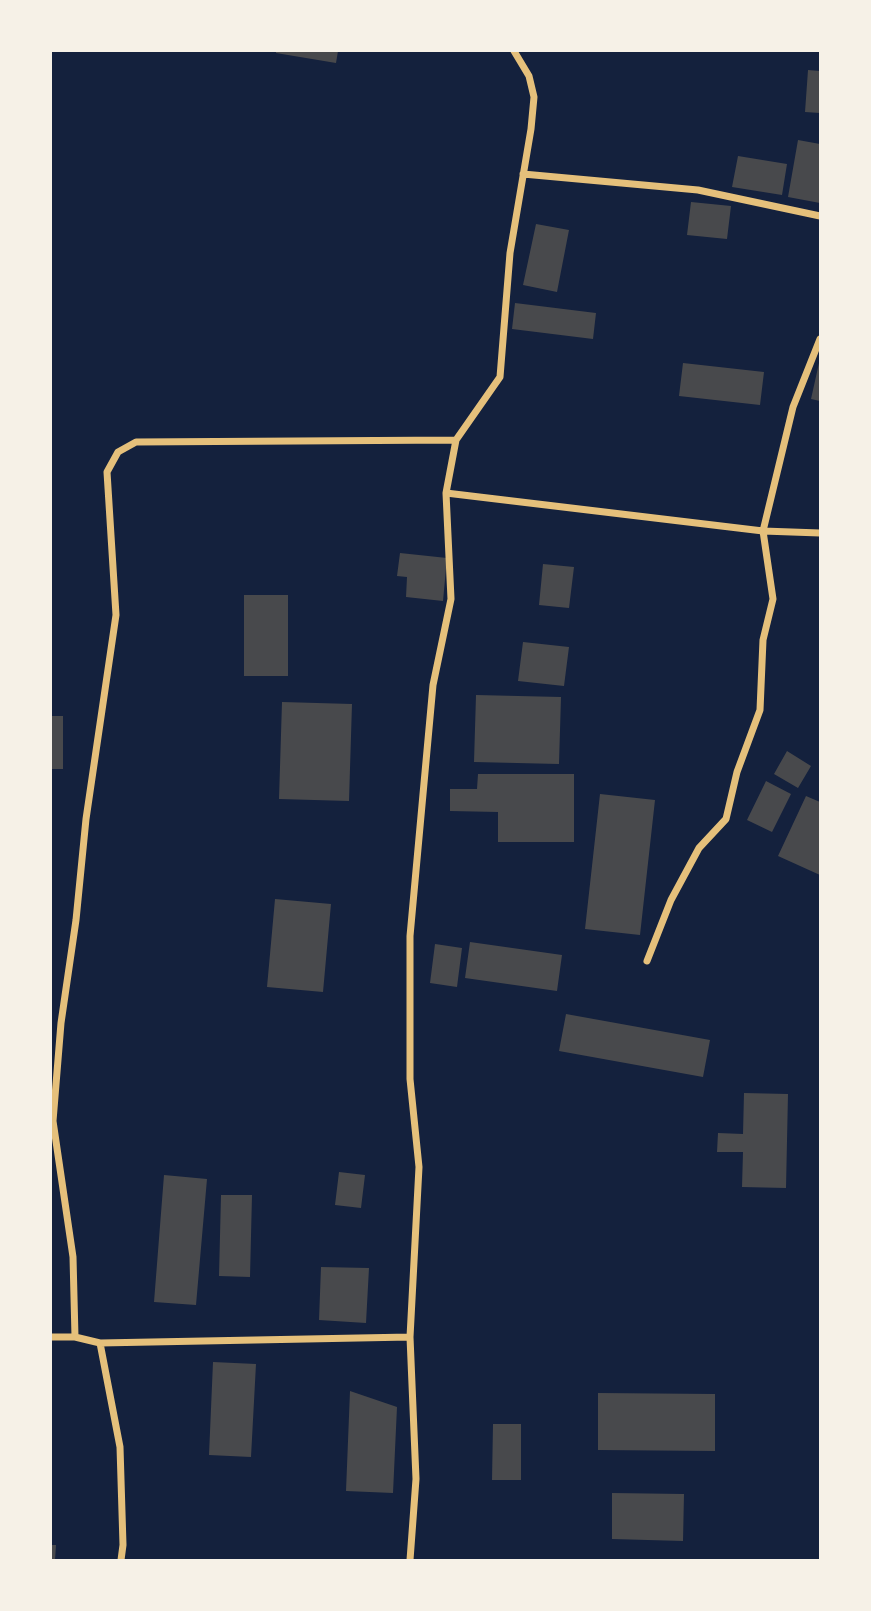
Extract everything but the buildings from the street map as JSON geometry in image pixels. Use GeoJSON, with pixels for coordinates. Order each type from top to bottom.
{"type":"FeatureCollection","features":[{"type":"Feature","properties":{"kind":"street"},"geometry":{"type":"LineString","coordinates":[[410,1560],[416,1479],[410,1337],[419,1167],[410,1079],[410,936],[433,685],[451,599],[446,493],[456,440],[500,377],[510,253],[534,97],[529,76],[514,51]]}},
{"type":"Feature","properties":{"kind":"street"},"geometry":{"type":"LineString","coordinates":[[523,174],[698,190],[820,216]]}},
{"type":"Feature","properties":{"kind":"street"},"geometry":{"type":"LineString","coordinates":[[647,961],[671,900],[699,848],[726,819],[737,772],[760,710],[764,640],[773,599],[764,531],[793,407],[820,339]]}},
{"type":"Feature","properties":{"kind":"street"},"geometry":{"type":"LineString","coordinates":[[75,1337],[73,1256],[53,1121],[61,1023],[76,920],[86,819],[116,615],[107,471],[118,452],[136,442],[456,440]]}},
{"type":"Feature","properties":{"kind":"street"},"geometry":{"type":"LineString","coordinates":[[446,493],[764,531],[820,533]]}},
{"type":"Feature","properties":{"kind":"street"},"geometry":{"type":"LineString","coordinates":[[51,1023],[61,1023]]}},
{"type":"Feature","properties":{"kind":"street"},"geometry":{"type":"LineString","coordinates":[[51,1337],[75,1337],[100,1343],[410,1337]]}},
{"type":"Feature","properties":{"kind":"street"},"geometry":{"type":"LineString","coordinates":[[100,1343],[120,1447],[123,1545],[121,1560]]}}]}
